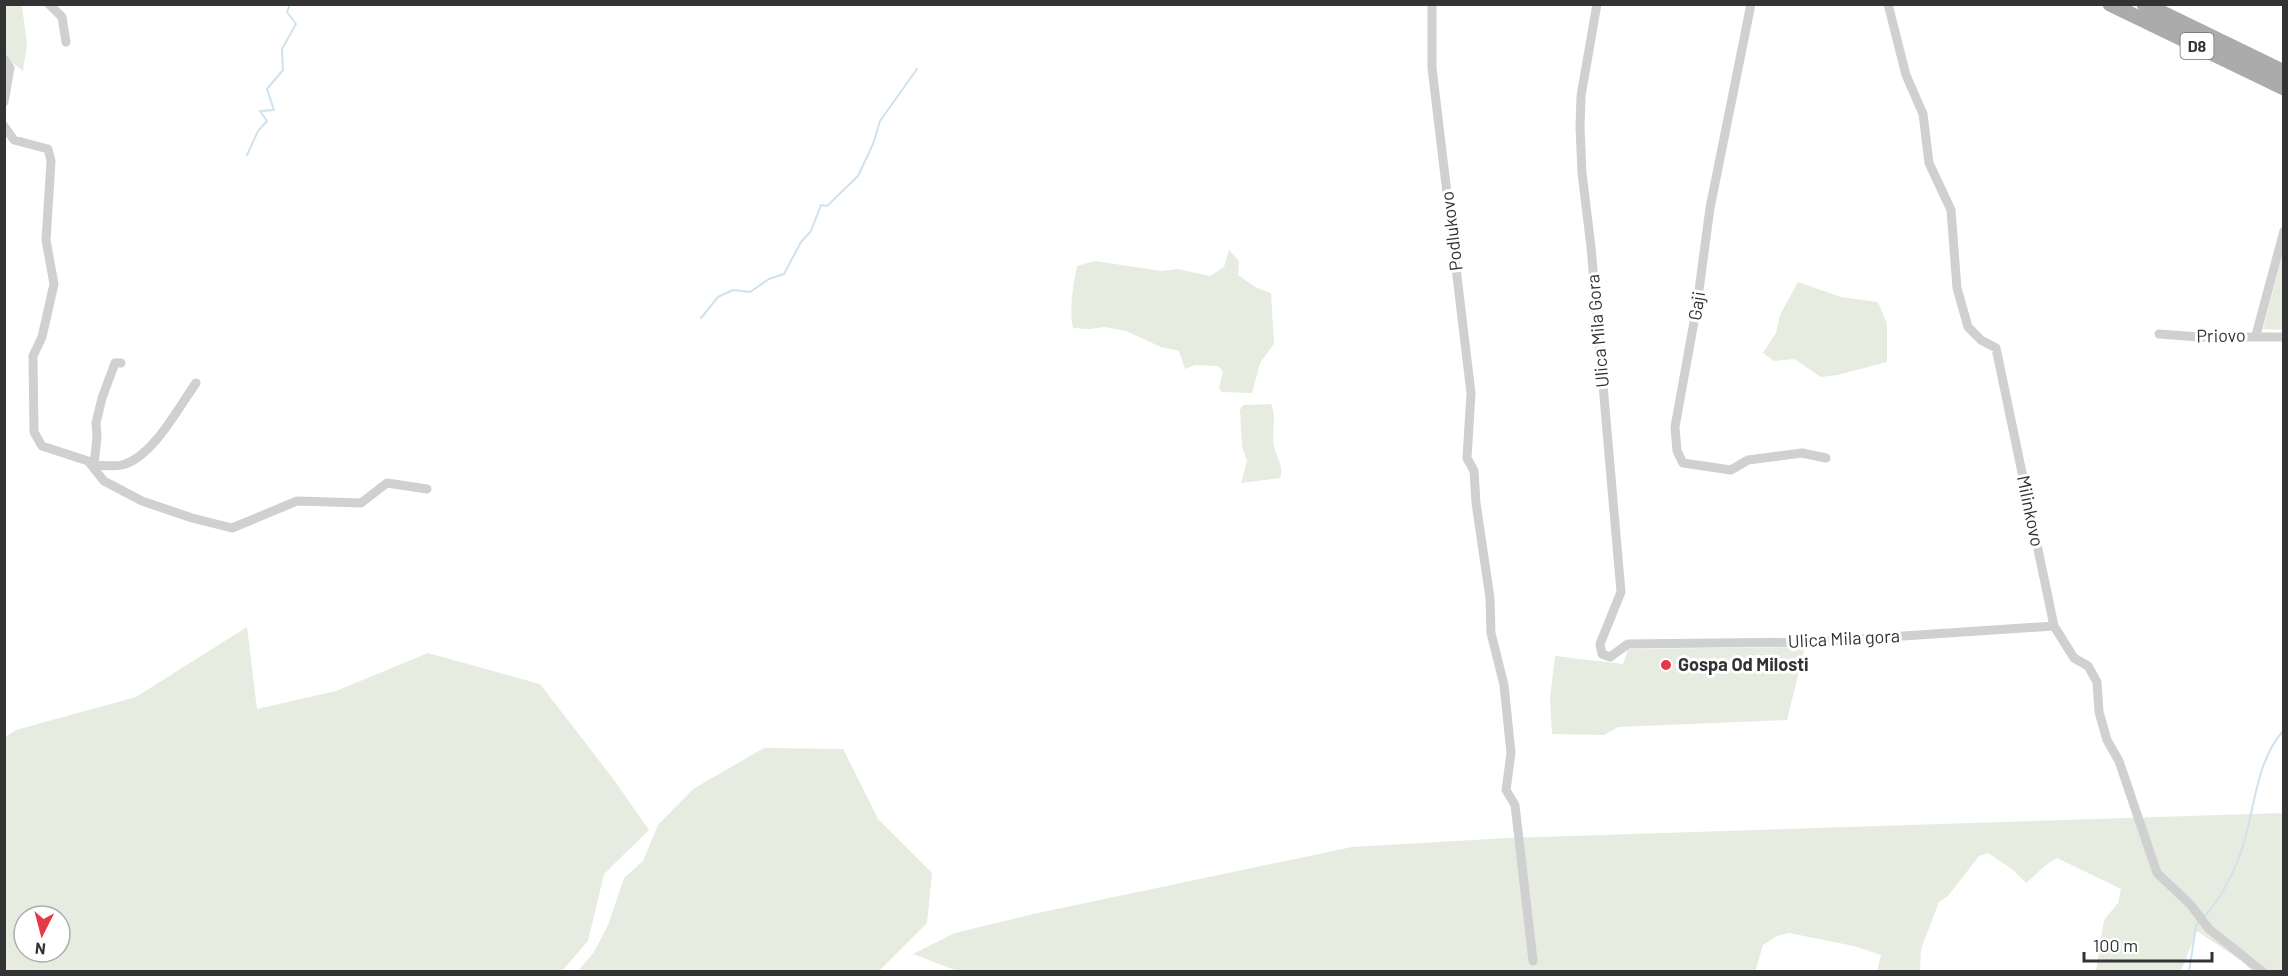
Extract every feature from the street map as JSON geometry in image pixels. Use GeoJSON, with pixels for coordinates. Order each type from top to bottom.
{"type":"FeatureCollection","features":[{"type":"Feature","properties":{"kind":"main road","name":"D8"},"geometry":{"type":"LineString","coordinates":[[2110,4],[2283,88]]}},
{"type":"Feature","properties":{"kind":"main road","name":"D8"},"geometry":{"type":"LineString","coordinates":[[2144,4],[2283,72]]}},
{"type":"Feature","properties":{"kind":"street"},"geometry":{"type":"LineString","coordinates":[[49,4],[62,17],[66,42]]}},
{"type":"Feature","properties":{"kind":"street","name":"Podlukovo"},"geometry":{"type":"LineString","coordinates":[[1432,4],[1432,68],[1472,393],[1467,458],[1474,471],[1476,503],[1490,598],[1491,633],[1504,685],[1511,753],[1506,790],[1515,805],[1533,961]]}},
{"type":"Feature","properties":{"kind":"street","name":"Ulica Mila Gora"},"geometry":{"type":"LineString","coordinates":[[1597,4],[1581,96],[1580,139],[1621,592],[1599,644],[1602,654]]}},
{"type":"Feature","properties":{"kind":"street","name":"Gaji"},"geometry":{"type":"LineString","coordinates":[[1751,4],[1710,208],[1697,305],[1675,427],[1677,451],[1683,463],[1731,470],[1748,460],[1802,453],[1826,458]]}},
{"type":"Feature","properties":{"kind":"street","name":"Milinkovo"},"geometry":{"type":"LineString","coordinates":[[1888,4],[1906,75],[1923,114],[1929,163],[1951,210],[1957,288],[1968,327],[1981,340],[1996,348],[2054,626],[2074,658],[2088,666],[2097,682],[2099,712],[2107,740],[2119,761],[2157,873],[2190,904],[2209,929],[2263,972]]}},
{"type":"Feature","properties":{"kind":"street"},"geometry":{"type":"LineString","coordinates":[[4,59],[9,68],[4,102]]}},
{"type":"Feature","properties":{"kind":"street"},"geometry":{"type":"LineString","coordinates":[[4,126],[14,140],[48,149],[51,161],[46,240],[54,284],[42,337],[33,356],[34,432],[42,446],[91,463],[122,465],[142,454],[158,438],[196,383]]}},
{"type":"Feature","properties":{"kind":"street"},"geometry":{"type":"LineString","coordinates":[[2256,335],[2283,231]]}},
{"type":"Feature","properties":{"kind":"street","name":"Priovo"},"geometry":{"type":"LineString","coordinates":[[2158,334],[2199,337],[2256,335],[2283,337]]}},
{"type":"Feature","properties":{"kind":"street"},"geometry":{"type":"LineString","coordinates":[[121,363],[115,363],[102,398],[91,463],[104,481],[142,501],[192,518],[232,528],[297,501],[361,503],[387,483],[427,489]]}},
{"type":"Feature","properties":{"kind":"street","name":"Ulica Mila gora"},"geometry":{"type":"LineString","coordinates":[[1602,654],[1610,657],[1628,644],[1814,642],[2054,626]]}},
{"type":"Feature","properties":{"kind":"shaded area"},"geometry":{"type":"Polygon","coordinates":[[[4,5],[22,6],[27,44],[23,71],[5,57],[4,5]]]}},
{"type":"Feature","properties":{"kind":"shaded area"},"geometry":{"type":"Polygon","coordinates":[[[1229,250],[1239,261],[1238,275],[1257,288],[1271,293],[1274,344],[1260,363],[1252,393],[1222,392],[1219,388],[1223,371],[1218,366],[1195,365],[1185,369],[1179,351],[1161,347],[1126,331],[1105,327],[1073,328],[1071,304],[1077,266],[1095,261],[1162,271],[1178,269],[1210,276],[1224,267],[1229,250]]]}},
{"type":"Feature","properties":{"kind":"shaded area"},"geometry":{"type":"Polygon","coordinates":[[[2283,253],[2283,330],[2263,329],[2283,253]]]}},
{"type":"Feature","properties":{"kind":"shaded area"},"geometry":{"type":"Polygon","coordinates":[[[1798,282],[1841,297],[1878,302],[1887,324],[1887,362],[1838,375],[1821,377],[1794,359],[1774,361],[1763,353],[1776,333],[1780,315],[1798,282]]]}},
{"type":"Feature","properties":{"kind":"shaded area"},"geometry":{"type":"Polygon","coordinates":[[[1271,404],[1274,414],[1273,442],[1281,466],[1280,478],[1241,483],[1247,461],[1242,446],[1240,410],[1243,405],[1271,404]]]}},
{"type":"Feature","properties":{"kind":"shaded area"},"geometry":{"type":"Polygon","coordinates":[[[247,627],[257,709],[336,691],[428,653],[540,684],[614,780],[649,830],[604,874],[588,941],[562,971],[5,971],[5,737],[16,730],[136,697],[247,627]]]}},
{"type":"Feature","properties":{"kind":"shaded area"},"geometry":{"type":"Polygon","coordinates":[[[1805,647],[1787,720],[1618,727],[1604,735],[1552,734],[1550,698],[1555,656],[1623,664],[1628,649],[1805,647]]]}},
{"type":"Feature","properties":{"kind":"shaded area"},"geometry":{"type":"Polygon","coordinates":[[[764,748],[843,749],[878,819],[932,873],[927,923],[879,971],[578,971],[594,952],[608,925],[624,878],[643,861],[658,825],[693,789],[764,748]]]}},
{"type":"Feature","properties":{"kind":"shaded area"},"geometry":{"type":"Polygon","coordinates":[[[2283,813],[2283,971],[2252,971],[2243,962],[2197,931],[2181,971],[2096,971],[2104,920],[2118,903],[2121,889],[2057,858],[2026,883],[2012,869],[1988,853],[1979,856],[1948,896],[1939,902],[1921,949],[1920,971],[1877,971],[1881,955],[1854,946],[1789,933],[1777,936],[1763,945],[1755,972],[960,972],[913,954],[955,933],[1038,913],[1352,847],[1507,838],[2283,813]]]}},
{"type":"Feature","properties":{"kind":"waterway"},"geometry":{"type":"LineString","coordinates":[[247,155],[258,131],[267,121],[260,111],[274,110],[267,89],[283,70],[282,49],[296,24],[287,12],[290,4]]}},
{"type":"Feature","properties":{"kind":"waterway"},"geometry":{"type":"LineString","coordinates":[[701,318],[718,297],[733,290],[750,292],[769,279],[784,274],[801,242],[811,231],[821,205],[827,206],[858,176],[873,144],[880,121],[917,69]]}},
{"type":"Feature","properties":{"kind":"waterway"},"geometry":{"type":"LineString","coordinates":[[2203,918],[2227,884],[2236,865],[2267,755],[2284,730]]}},
{"type":"Feature","properties":{"kind":"waterway"},"geometry":{"type":"LineString","coordinates":[[2189,972],[2196,926],[2199,922]]}},
{"type":"Feature","properties":{"kind":"place","name":"Gospa Od Milosti"},"geometry":{"type":"Point","coordinates":[1666,665]}}]}
